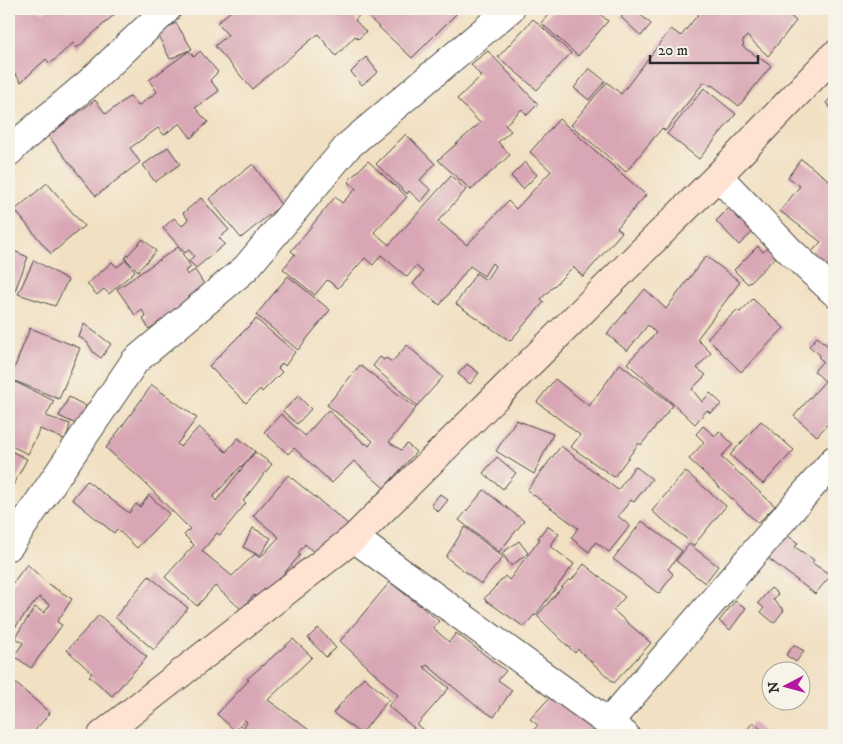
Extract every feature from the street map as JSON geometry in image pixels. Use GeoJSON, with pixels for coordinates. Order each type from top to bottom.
{"type":"FeatureCollection","features":[{"type":"Feature","properties":{"kind":"main road"},"geometry":{"type":"LineString","coordinates":[[102,735],[354,538],[718,176],[834,55]]}},
{"type":"Feature","properties":{"kind":"street"},"geometry":{"type":"LineString","coordinates":[[9,152],[90,82],[167,9]]}},
{"type":"Feature","properties":{"kind":"street"},"geometry":{"type":"LineString","coordinates":[[9,546],[135,361],[246,268],[348,146],[510,9]]}},
{"type":"Feature","properties":{"kind":"street"},"geometry":{"type":"LineString","coordinates":[[718,176],[790,251],[834,292]]}},
{"type":"Feature","properties":{"kind":"street"},"geometry":{"type":"LineString","coordinates":[[354,538],[616,729],[834,460]]}},
{"type":"Feature","properties":{"kind":"building"},"geometry":{"type":"Polygon","coordinates":[[[9,9],[40,9],[43,12],[46,9],[110,9],[115,14],[77,48],[73,43],[50,64],[46,59],[21,82],[9,65],[9,9]]]}},
{"type":"Feature","properties":{"kind":"building"},"geometry":{"type":"Polygon","coordinates":[[[233,9],[365,9],[355,20],[366,32],[358,39],[355,36],[336,56],[318,34],[252,89],[215,46],[228,35],[217,23],[233,9]]]}},
{"type":"Feature","properties":{"kind":"building"},"geometry":{"type":"Polygon","coordinates":[[[372,9],[452,9],[457,13],[412,58],[366,15],[372,9]]]}},
{"type":"Feature","properties":{"kind":"building"},"geometry":{"type":"Polygon","coordinates":[[[553,9],[594,9],[608,21],[578,56],[541,23],[553,9]]]}},
{"type":"Feature","properties":{"kind":"building"},"geometry":{"type":"Polygon","coordinates":[[[629,9],[634,9],[651,24],[641,36],[621,17],[629,9]]]}},
{"type":"Feature","properties":{"kind":"building"},"geometry":{"type":"Polygon","coordinates":[[[697,9],[783,9],[796,21],[768,56],[747,36],[742,42],[744,44],[742,46],[771,66],[739,106],[712,85],[704,82],[665,131],[662,128],[626,172],[571,125],[607,82],[621,94],[671,29],[681,36],[700,12],[697,9]]]}},
{"type":"Feature","properties":{"kind":"building"},"geometry":{"type":"Polygon","coordinates":[[[533,19],[571,53],[537,90],[498,57],[533,19]]]}},
{"type":"Feature","properties":{"kind":"building"},"geometry":{"type":"Polygon","coordinates":[[[176,23],[192,49],[170,59],[157,33],[176,23]]]}},
{"type":"Feature","properties":{"kind":"building"},"geometry":{"type":"Polygon","coordinates":[[[189,51],[194,57],[200,51],[218,72],[210,80],[219,91],[195,108],[208,122],[191,138],[180,123],[164,135],[158,128],[130,148],[140,162],[96,196],[48,136],[95,100],[106,114],[130,96],[138,106],[157,92],[149,80],[189,51]]]}},
{"type":"Feature","properties":{"kind":"building"},"geometry":{"type":"Polygon","coordinates":[[[488,51],[538,104],[527,115],[522,109],[505,125],[511,131],[498,142],[510,155],[471,190],[438,160],[480,123],[457,99],[481,76],[471,64],[488,51]]]}},
{"type":"Feature","properties":{"kind":"building"},"geometry":{"type":"Polygon","coordinates":[[[366,57],[378,72],[362,85],[351,72],[366,57]]]}},
{"type":"Feature","properties":{"kind":"building"},"geometry":{"type":"Polygon","coordinates":[[[589,68],[605,81],[589,100],[574,88],[589,68]]]}},
{"type":"Feature","properties":{"kind":"building"},"geometry":{"type":"Polygon","coordinates":[[[704,88],[736,114],[699,159],[667,134],[704,88]]]}},
{"type":"Feature","properties":{"kind":"building"},"geometry":{"type":"Polygon","coordinates":[[[834,94],[834,112],[826,103],[834,94]]]}},
{"type":"Feature","properties":{"kind":"building"},"geometry":{"type":"Polygon","coordinates":[[[559,119],[646,195],[617,228],[622,232],[583,277],[573,267],[541,299],[544,302],[510,341],[456,304],[476,273],[486,280],[495,266],[492,263],[484,276],[470,266],[440,305],[413,284],[423,272],[416,266],[407,277],[381,255],[373,265],[365,258],[338,288],[327,280],[315,295],[283,269],[295,254],[291,251],[335,197],[342,203],[356,189],[348,181],[368,161],[407,197],[374,232],[389,245],[451,176],[466,190],[438,221],[467,245],[508,201],[516,209],[551,171],[530,152],[559,119]]]}},
{"type":"Feature","properties":{"kind":"building"},"geometry":{"type":"Polygon","coordinates":[[[406,134],[435,164],[420,180],[431,190],[421,202],[409,191],[407,194],[376,164],[406,134]]]}},
{"type":"Feature","properties":{"kind":"building"},"geometry":{"type":"Polygon","coordinates":[[[168,147],[180,164],[155,182],[143,165],[168,147]]]}},
{"type":"Feature","properties":{"kind":"building"},"geometry":{"type":"Polygon","coordinates":[[[801,159],[834,184],[834,280],[806,258],[821,242],[780,211],[800,186],[788,177],[801,159]]]}},
{"type":"Feature","properties":{"kind":"building"},"geometry":{"type":"Polygon","coordinates":[[[525,162],[537,175],[523,189],[511,176],[525,162]]]}},
{"type":"Feature","properties":{"kind":"building"},"geometry":{"type":"Polygon","coordinates":[[[253,164],[281,205],[241,238],[209,199],[253,164]]]}},
{"type":"Feature","properties":{"kind":"building"},"geometry":{"type":"Polygon","coordinates":[[[47,183],[84,226],[51,254],[15,210],[47,183]]]}},
{"type":"Feature","properties":{"kind":"building"},"geometry":{"type":"Polygon","coordinates":[[[201,198],[229,230],[219,238],[225,244],[196,268],[189,261],[194,256],[189,250],[185,253],[163,228],[174,218],[182,226],[188,219],[183,213],[201,198]]]}},
{"type":"Feature","properties":{"kind":"building"},"geometry":{"type":"Polygon","coordinates":[[[734,203],[758,227],[739,245],[716,221],[734,203]]]}},
{"type":"Feature","properties":{"kind":"building"},"geometry":{"type":"Polygon","coordinates":[[[143,239],[156,251],[138,271],[125,258],[143,239]]]}},
{"type":"Feature","properties":{"kind":"building"},"geometry":{"type":"Polygon","coordinates":[[[772,244],[780,253],[748,284],[734,270],[758,246],[763,252],[772,244]]]}},
{"type":"Feature","properties":{"kind":"building"},"geometry":{"type":"Polygon","coordinates":[[[178,247],[191,267],[185,271],[187,275],[195,270],[207,289],[149,329],[143,319],[146,317],[142,310],[135,315],[117,289],[178,247]]]}},
{"type":"Feature","properties":{"kind":"building"},"geometry":{"type":"Polygon","coordinates":[[[9,249],[28,257],[9,306],[9,249]]]}},
{"type":"Feature","properties":{"kind":"building"},"geometry":{"type":"Polygon","coordinates":[[[706,256],[740,282],[697,339],[711,353],[697,368],[706,375],[692,389],[702,402],[710,393],[722,404],[710,413],[707,410],[695,424],[627,363],[656,333],[648,325],[627,351],[607,334],[645,289],[666,309],[706,256]]]}},
{"type":"Feature","properties":{"kind":"building"},"geometry":{"type":"Polygon","coordinates":[[[34,260],[68,280],[55,306],[18,294],[34,260]]]}},
{"type":"Feature","properties":{"kind":"building"},"geometry":{"type":"Polygon","coordinates":[[[126,260],[135,271],[109,294],[104,289],[97,295],[87,284],[112,262],[117,267],[126,260]]]}},
{"type":"Feature","properties":{"kind":"building"},"geometry":{"type":"Polygon","coordinates":[[[288,276],[330,310],[298,350],[256,315],[288,276]]]}},
{"type":"Feature","properties":{"kind":"building"},"geometry":{"type":"Polygon","coordinates":[[[753,299],[784,328],[741,372],[707,338],[737,310],[740,312],[753,299]]]}},
{"type":"Feature","properties":{"kind":"building"},"geometry":{"type":"Polygon","coordinates":[[[256,319],[295,352],[285,366],[282,363],[278,368],[282,372],[262,392],[260,389],[246,403],[209,366],[256,319]]]}},
{"type":"Feature","properties":{"kind":"building"},"geometry":{"type":"Polygon","coordinates":[[[84,324],[111,344],[101,358],[94,353],[87,342],[79,337],[84,324]]]}},
{"type":"Feature","properties":{"kind":"building"},"geometry":{"type":"Polygon","coordinates":[[[30,328],[80,348],[59,399],[10,379],[30,328]]]}},
{"type":"Feature","properties":{"kind":"building"},"geometry":{"type":"Polygon","coordinates":[[[817,337],[828,346],[834,339],[834,417],[817,436],[794,416],[825,381],[814,371],[823,361],[818,357],[820,355],[809,346],[817,337]]]}},
{"type":"Feature","properties":{"kind":"building"},"geometry":{"type":"Polygon","coordinates":[[[407,345],[443,377],[417,406],[373,366],[380,357],[392,362],[407,345]]]}},
{"type":"Feature","properties":{"kind":"building"},"geometry":{"type":"Polygon","coordinates":[[[467,364],[479,373],[470,384],[458,374],[467,364]]]}},
{"type":"Feature","properties":{"kind":"building"},"geometry":{"type":"Polygon","coordinates":[[[620,364],[673,405],[641,445],[639,443],[614,477],[571,447],[580,435],[537,402],[555,379],[589,406],[620,364]]]}},
{"type":"Feature","properties":{"kind":"building"},"geometry":{"type":"Polygon","coordinates":[[[360,365],[416,408],[389,442],[401,450],[407,444],[416,452],[384,488],[354,461],[332,483],[294,448],[288,454],[264,432],[281,414],[305,436],[328,410],[369,446],[373,441],[327,405],[360,365]]]}},
{"type":"Feature","properties":{"kind":"building"},"geometry":{"type":"Polygon","coordinates":[[[9,379],[54,401],[46,416],[70,424],[66,440],[40,429],[28,454],[9,445],[9,379]]]}},
{"type":"Feature","properties":{"kind":"building"},"geometry":{"type":"Polygon","coordinates":[[[152,385],[197,418],[177,444],[180,447],[199,427],[226,452],[238,438],[255,451],[213,497],[216,501],[255,452],[272,464],[243,501],[246,503],[220,535],[217,533],[202,551],[232,576],[255,554],[260,558],[279,537],[253,516],[288,475],[348,524],[320,558],[305,544],[298,553],[300,555],[281,577],[259,599],[254,595],[241,609],[215,586],[197,606],[165,577],[194,545],[184,535],[190,529],[144,482],[106,448],[152,385]]]}},
{"type":"Feature","properties":{"kind":"building"},"geometry":{"type":"Polygon","coordinates":[[[298,396],[311,409],[297,424],[283,411],[298,396]]]}},
{"type":"Feature","properties":{"kind":"building"},"geometry":{"type":"Polygon","coordinates":[[[69,397],[86,406],[78,425],[59,416],[69,397]]]}},
{"type":"Feature","properties":{"kind":"building"},"geometry":{"type":"Polygon","coordinates":[[[516,420],[553,434],[534,474],[496,451],[516,420]]]}},
{"type":"Feature","properties":{"kind":"building"},"geometry":{"type":"Polygon","coordinates":[[[761,421],[794,450],[763,484],[730,455],[761,421]]]}},
{"type":"Feature","properties":{"kind":"building"},"geometry":{"type":"Polygon","coordinates":[[[703,426],[715,436],[719,431],[733,444],[721,457],[775,506],[758,523],[689,459],[704,442],[696,434],[703,426]]]}},
{"type":"Feature","properties":{"kind":"building"},"geometry":{"type":"Polygon","coordinates":[[[561,446],[618,490],[635,466],[652,479],[634,502],[631,500],[618,516],[630,526],[609,552],[596,542],[589,552],[571,538],[578,528],[527,490],[561,446]]]}},
{"type":"Feature","properties":{"kind":"building"},"geometry":{"type":"Polygon","coordinates":[[[9,450],[27,459],[9,493],[9,450]]]}},
{"type":"Feature","properties":{"kind":"building"},"geometry":{"type":"Polygon","coordinates":[[[497,457],[516,473],[503,489],[483,473],[497,457]]]}},
{"type":"Feature","properties":{"kind":"building"},"geometry":{"type":"Polygon","coordinates":[[[685,471],[726,506],[694,545],[652,511],[685,471]]]}},
{"type":"Feature","properties":{"kind":"building"},"geometry":{"type":"Polygon","coordinates":[[[87,481],[129,513],[136,504],[140,507],[149,495],[169,514],[137,548],[117,529],[114,533],[72,499],[87,481]]]}},
{"type":"Feature","properties":{"kind":"building"},"geometry":{"type":"Polygon","coordinates":[[[484,490],[524,521],[499,552],[459,520],[484,490]]]}},
{"type":"Feature","properties":{"kind":"building"},"geometry":{"type":"Polygon","coordinates":[[[440,494],[448,500],[438,512],[431,505],[440,494]]]}},
{"type":"Feature","properties":{"kind":"building"},"geometry":{"type":"Polygon","coordinates":[[[642,521],[682,551],[668,569],[673,574],[659,594],[613,559],[642,521]]]}},
{"type":"Feature","properties":{"kind":"building"},"geometry":{"type":"Polygon","coordinates":[[[547,526],[559,534],[550,546],[574,564],[535,616],[524,627],[484,599],[505,576],[509,580],[540,539],[538,538],[547,526]]]}},
{"type":"Feature","properties":{"kind":"building"},"geometry":{"type":"Polygon","coordinates":[[[465,527],[503,557],[481,584],[446,557],[465,527]]]}},
{"type":"Feature","properties":{"kind":"building"},"geometry":{"type":"Polygon","coordinates":[[[253,528],[271,538],[260,556],[243,547],[253,528]]]}},
{"type":"Feature","properties":{"kind":"building"},"geometry":{"type":"Polygon","coordinates":[[[781,531],[798,543],[795,547],[814,560],[812,563],[831,575],[815,594],[764,555],[781,531]]]}},
{"type":"Feature","properties":{"kind":"building"},"geometry":{"type":"Polygon","coordinates":[[[519,541],[528,553],[511,566],[502,553],[519,541]]]}},
{"type":"Feature","properties":{"kind":"building"},"geometry":{"type":"Polygon","coordinates":[[[689,544],[718,566],[705,583],[676,561],[689,544]]]}},
{"type":"Feature","properties":{"kind":"building"},"geometry":{"type":"Polygon","coordinates":[[[27,564],[48,584],[72,599],[57,622],[62,625],[31,668],[14,656],[23,643],[15,637],[35,607],[44,613],[50,605],[39,597],[9,635],[9,588],[27,564]]]}},
{"type":"Feature","properties":{"kind":"building"},"geometry":{"type":"Polygon","coordinates":[[[584,564],[625,597],[613,610],[651,643],[614,683],[578,649],[575,653],[537,616],[569,579],[571,581],[584,564]]]}},
{"type":"Feature","properties":{"kind":"building"},"geometry":{"type":"Polygon","coordinates":[[[149,576],[188,608],[154,650],[115,617],[149,576]]]}},
{"type":"Feature","properties":{"kind":"building"},"geometry":{"type":"Polygon","coordinates":[[[390,582],[439,621],[433,628],[449,642],[456,633],[506,671],[498,680],[512,690],[494,717],[475,705],[427,665],[424,667],[449,688],[417,725],[429,735],[408,735],[414,728],[388,706],[398,695],[340,641],[390,582]]]}},
{"type":"Feature","properties":{"kind":"building"},"geometry":{"type":"Polygon","coordinates":[[[771,588],[778,594],[773,600],[784,610],[774,623],[761,612],[764,608],[758,603],[771,588]]]}},
{"type":"Feature","properties":{"kind":"building"},"geometry":{"type":"Polygon","coordinates":[[[735,601],[746,608],[730,630],[719,621],[735,601]]]}},
{"type":"Feature","properties":{"kind":"building"},"geometry":{"type":"Polygon","coordinates":[[[99,615],[147,657],[112,696],[89,676],[92,673],[67,650],[99,615]]]}},
{"type":"Feature","properties":{"kind":"building"},"geometry":{"type":"Polygon","coordinates":[[[318,628],[336,648],[326,657],[308,638],[318,628]]]}},
{"type":"Feature","properties":{"kind":"building"},"geometry":{"type":"Polygon","coordinates":[[[293,639],[312,657],[268,700],[316,735],[238,735],[247,722],[245,720],[235,731],[217,714],[249,680],[247,679],[293,639]]]}},
{"type":"Feature","properties":{"kind":"building"},"geometry":{"type":"Polygon","coordinates":[[[794,645],[804,651],[796,662],[786,655],[794,645]]]}},
{"type":"Feature","properties":{"kind":"building"},"geometry":{"type":"Polygon","coordinates":[[[364,677],[389,699],[361,734],[333,713],[364,677]]]}},
{"type":"Feature","properties":{"kind":"building"},"geometry":{"type":"Polygon","coordinates":[[[13,681],[50,713],[31,735],[9,735],[9,686],[13,681]]]}},
{"type":"Feature","properties":{"kind":"building"},"geometry":{"type":"Polygon","coordinates":[[[553,694],[595,726],[588,735],[529,735],[538,725],[530,719],[553,694]]]}},
{"type":"Feature","properties":{"kind":"building"},"geometry":{"type":"Polygon","coordinates":[[[753,722],[767,735],[743,735],[753,722]]]}}]}
